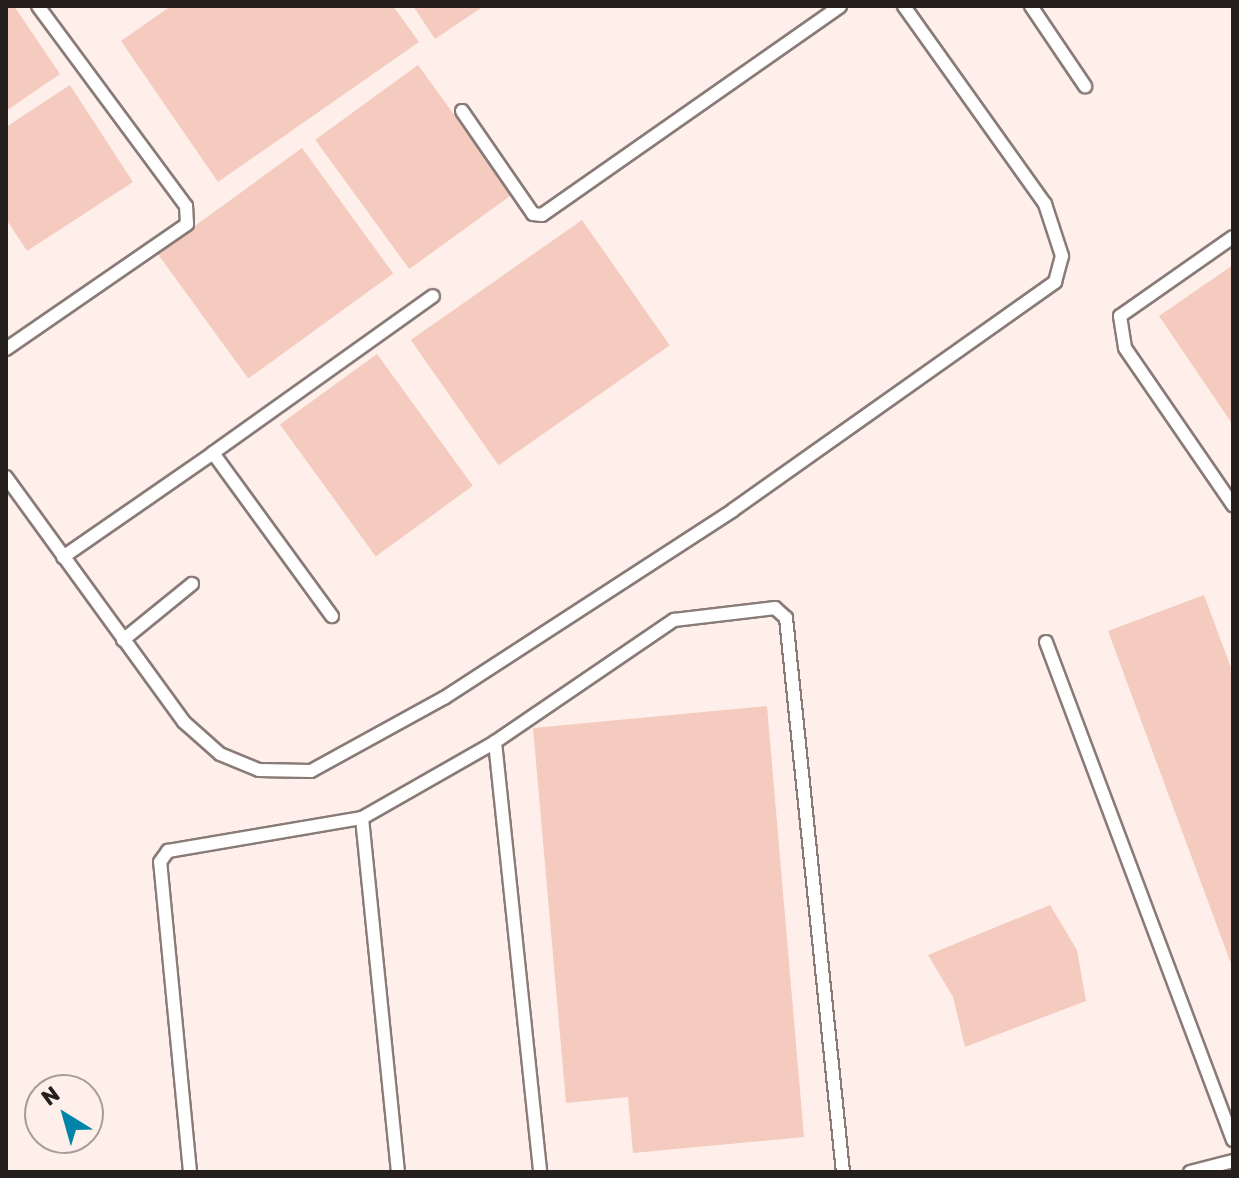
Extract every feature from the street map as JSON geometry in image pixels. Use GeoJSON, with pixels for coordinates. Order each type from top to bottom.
{"type":"FeatureCollection","features":[{"type":"Feature","properties":{"kind":"lane"},"geometry":{"type":"LineString","coordinates":[[6,349],[187,224],[186,206],[38,6]]}},
{"type":"Feature","properties":{"kind":"lane"},"geometry":{"type":"LineString","coordinates":[[462,111],[533,214],[542,215],[840,6]]}},
{"type":"Feature","properties":{"kind":"lane"},"geometry":{"type":"LineString","coordinates":[[6,477],[184,722],[220,754],[259,770],[311,771],[444,698],[720,518],[1055,282],[1062,256],[1045,204],[904,6]]}},
{"type":"Feature","properties":{"kind":"lane"},"geometry":{"type":"LineString","coordinates":[[1031,6],[1085,86]]}},
{"type":"Feature","properties":{"kind":"lane"},"geometry":{"type":"LineString","coordinates":[[1233,237],[1120,316],[1125,348],[1233,505]]}},
{"type":"Feature","properties":{"kind":"lane"},"geometry":{"type":"LineString","coordinates":[[63,557],[433,296]]}},
{"type":"Feature","properties":{"kind":"lane"},"geometry":{"type":"LineString","coordinates":[[213,453],[332,616]]}},
{"type":"Feature","properties":{"kind":"lane"},"geometry":{"type":"LineString","coordinates":[[123,640],[192,584]]}},
{"type":"Feature","properties":{"kind":"lane"},"geometry":{"type":"LineString","coordinates":[[190,1172],[160,862],[168,851],[362,818],[495,742],[674,620],[775,608],[786,618],[843,1172]]}},
{"type":"Feature","properties":{"kind":"lane"},"geometry":{"type":"LineString","coordinates":[[1046,642],[1233,1140]]}},
{"type":"Feature","properties":{"kind":"lane"},"geometry":{"type":"LineString","coordinates":[[495,742],[540,1172]]}},
{"type":"Feature","properties":{"kind":"lane"},"geometry":{"type":"LineString","coordinates":[[362,818],[398,1172]]}},
{"type":"Feature","properties":{"kind":"lane"},"geometry":{"type":"LineString","coordinates":[[1190,1172],[1233,1161]]}},
{"type":"Feature","properties":{"kind":"building"},"geometry":{"type":"Polygon","coordinates":[[[6,6],[14,6],[60,74],[6,111],[6,6]]]}},
{"type":"Feature","properties":{"kind":"building"},"geometry":{"type":"Polygon","coordinates":[[[171,6],[393,6],[419,42],[218,182],[121,41],[171,6]]]}},
{"type":"Feature","properties":{"kind":"building"},"geometry":{"type":"Polygon","coordinates":[[[413,6],[484,6],[435,39],[413,6]]]}},
{"type":"Feature","properties":{"kind":"building"},"geometry":{"type":"Polygon","coordinates":[[[418,65],[512,194],[409,269],[315,140],[418,65]]]}},
{"type":"Feature","properties":{"kind":"building"},"geometry":{"type":"Polygon","coordinates":[[[70,85],[133,182],[27,251],[6,219],[6,127],[70,85]]]}},
{"type":"Feature","properties":{"kind":"building"},"geometry":{"type":"Polygon","coordinates":[[[302,148],[393,273],[248,379],[157,253],[302,148]]]}},
{"type":"Feature","properties":{"kind":"building"},"geometry":{"type":"Polygon","coordinates":[[[582,220],[670,345],[499,465],[411,340],[582,220]]]}},
{"type":"Feature","properties":{"kind":"building"},"geometry":{"type":"Polygon","coordinates":[[[1233,265],[1233,425],[1159,316],[1233,265]]]}},
{"type":"Feature","properties":{"kind":"building"},"geometry":{"type":"Polygon","coordinates":[[[377,354],[473,486],[376,556],[280,425],[377,354]]]}},
{"type":"Feature","properties":{"kind":"building"},"geometry":{"type":"Polygon","coordinates":[[[1204,595],[1233,673],[1233,969],[1108,631],[1204,595]]]}},
{"type":"Feature","properties":{"kind":"building"},"geometry":{"type":"Polygon","coordinates":[[[767,706],[804,1137],[633,1153],[628,1097],[566,1103],[533,728],[767,706]]]}},
{"type":"Feature","properties":{"kind":"building"},"geometry":{"type":"Polygon","coordinates":[[[1050,905],[1077,950],[1086,1001],[965,1047],[953,997],[928,955],[1050,905]]]}}]}
